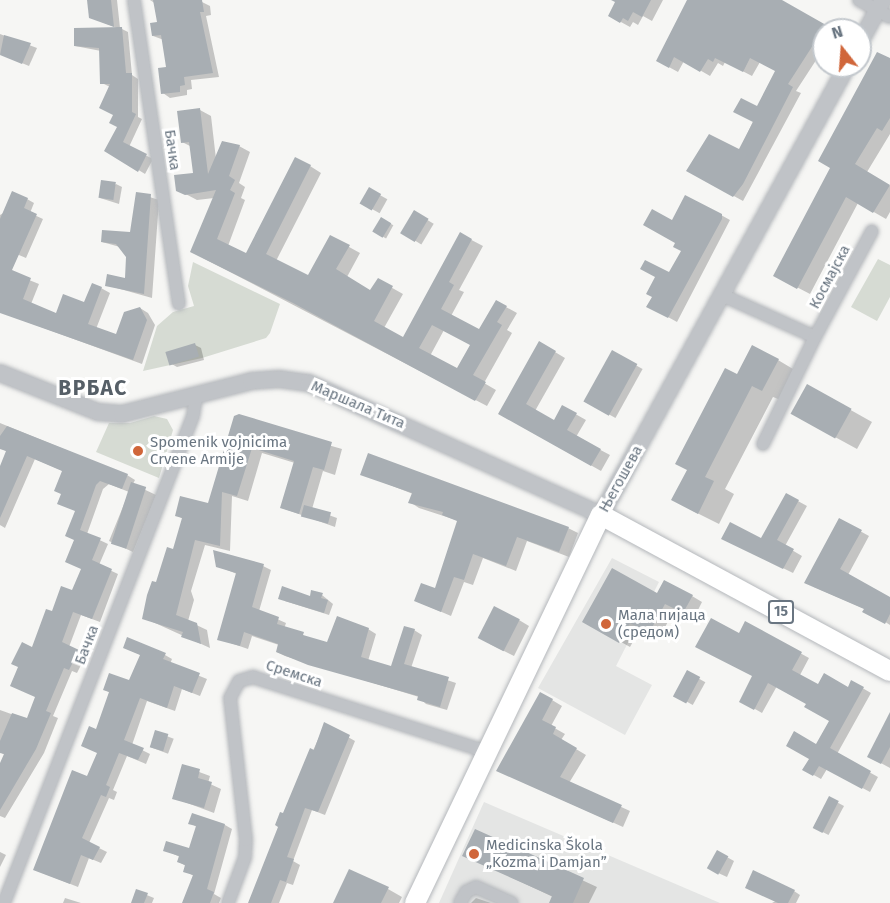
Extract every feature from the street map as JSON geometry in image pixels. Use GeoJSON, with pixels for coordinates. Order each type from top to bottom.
{"type":"FeatureCollection","features":[{"type":"Feature","properties":{"kind":"main road","name":"15"},"geometry":{"type":"LineString","coordinates":[[601,515],[890,670]]}},
{"type":"Feature","properties":{"kind":"main road","name":"Његошева"},"geometry":{"type":"LineString","coordinates":[[419,902],[601,515]]}},
{"type":"Feature","properties":{"kind":"street","name":"Бачка"},"geometry":{"type":"LineString","coordinates":[[134,0],[179,304]]}},
{"type":"Feature","properties":{"kind":"street"},"geometry":{"type":"LineString","coordinates":[[859,0],[883,9],[872,25]]}},
{"type":"Feature","properties":{"kind":"street","name":"Његошева"},"geometry":{"type":"LineString","coordinates":[[601,515],[840,78]]}},
{"type":"Feature","properties":{"kind":"street","name":"Космајска"},"geometry":{"type":"LineString","coordinates":[[763,444],[814,337],[872,231]]}},
{"type":"Feature","properties":{"kind":"street"},"geometry":{"type":"LineString","coordinates":[[722,295],[814,337]]}},
{"type":"Feature","properties":{"kind":"street","name":"Маршала Тита"},"geometry":{"type":"LineString","coordinates":[[0,373],[104,413],[140,412],[267,379],[309,383],[601,515]]}},
{"type":"Feature","properties":{"kind":"street","name":"Бачка"},"geometry":{"type":"LineString","coordinates":[[4,903],[193,416],[196,396]]}},
{"type":"Feature","properties":{"kind":"street","name":"Сремска"},"geometry":{"type":"LineString","coordinates":[[228,903],[245,857],[246,840],[230,698],[239,681],[253,677],[488,752]]}},
{"type":"Feature","properties":{"kind":"street"},"geometry":{"type":"LineString","coordinates":[[460,903],[465,892],[476,887],[512,903]]}},
{"type":"Feature","properties":{"kind":"shaded area"},"geometry":{"type":"Polygon","coordinates":[[[878,259],[890,265],[890,297],[877,321],[851,307],[878,259]]]}},
{"type":"Feature","properties":{"kind":"shaded area"},"geometry":{"type":"Polygon","coordinates":[[[193,262],[280,304],[270,333],[266,338],[202,358],[143,371],[157,326],[173,312],[194,306],[188,286],[193,262]]]}},
{"type":"Feature","properties":{"kind":"shaded area"},"geometry":{"type":"Polygon","coordinates":[[[154,416],[167,419],[173,430],[159,478],[96,452],[109,423],[130,423],[154,416]]]}},
{"type":"Feature","properties":{"kind":"shaded area","name":"Мала пијаца (средом)"},"geometry":{"type":"Polygon","coordinates":[[[612,558],[659,582],[616,666],[652,685],[625,735],[538,688],[612,558]]]}},
{"type":"Feature","properties":{"kind":"shaded area"},"geometry":{"type":"Polygon","coordinates":[[[484,802],[720,903],[439,903],[484,802]]]}},
{"type":"Feature","properties":{"kind":"building"},"geometry":{"type":"Polygon","coordinates":[[[87,0],[111,0],[114,27],[89,18],[87,0]]]}},
{"type":"Feature","properties":{"kind":"building"},"geometry":{"type":"Polygon","coordinates":[[[153,0],[202,0],[204,12],[200,12],[213,73],[184,77],[185,85],[180,86],[180,92],[161,94],[158,68],[166,67],[161,35],[152,36],[150,23],[157,22],[153,0]]]}},
{"type":"Feature","properties":{"kind":"building"},"geometry":{"type":"Polygon","coordinates":[[[611,0],[651,0],[642,17],[633,12],[628,21],[623,18],[620,23],[608,16],[615,2],[611,0]]]}},
{"type":"Feature","properties":{"kind":"building"},"geometry":{"type":"Polygon","coordinates":[[[687,0],[782,0],[814,18],[812,47],[788,84],[793,87],[743,184],[733,197],[686,171],[709,134],[739,149],[753,122],[733,112],[741,98],[757,106],[775,71],[750,58],[743,72],[715,58],[713,62],[708,59],[700,72],[674,57],[669,68],[656,61],[687,0]]]}},
{"type":"Feature","properties":{"kind":"building"},"geometry":{"type":"Polygon","coordinates":[[[122,27],[126,73],[132,73],[132,112],[136,114],[123,142],[147,154],[138,172],[104,151],[117,127],[109,123],[113,115],[99,108],[110,84],[100,84],[99,48],[74,46],[74,28],[122,27]]]}},
{"type":"Feature","properties":{"kind":"building"},"geometry":{"type":"Polygon","coordinates":[[[4,35],[31,43],[22,64],[0,55],[4,35]]]}},
{"type":"Feature","properties":{"kind":"building"},"geometry":{"type":"Polygon","coordinates":[[[877,52],[890,58],[890,118],[882,131],[877,128],[855,164],[890,185],[873,213],[846,197],[797,289],[773,276],[830,168],[818,161],[863,78],[872,78],[872,61],[877,52]]]}},
{"type":"Feature","properties":{"kind":"building"},"geometry":{"type":"Polygon","coordinates":[[[200,108],[208,174],[222,141],[240,145],[229,176],[235,180],[230,190],[235,193],[217,239],[246,253],[295,157],[311,165],[266,254],[308,275],[330,235],[350,245],[336,269],[370,290],[378,278],[393,286],[374,321],[403,337],[460,232],[472,239],[449,282],[454,285],[441,309],[479,329],[496,300],[507,306],[497,322],[502,325],[473,375],[486,382],[475,401],[293,303],[190,252],[216,190],[185,195],[176,191],[174,175],[193,173],[189,142],[181,143],[177,111],[200,108]],[[432,325],[419,348],[457,368],[470,345],[432,325]]]}},
{"type":"Feature","properties":{"kind":"building"},"geometry":{"type":"Polygon","coordinates":[[[101,180],[116,182],[113,200],[98,198],[101,180]]]}},
{"type":"Feature","properties":{"kind":"building"},"geometry":{"type":"Polygon","coordinates":[[[369,187],[381,194],[372,210],[360,203],[369,187]]]}},
{"type":"Feature","properties":{"kind":"building"},"geometry":{"type":"Polygon","coordinates":[[[12,191],[28,198],[24,208],[37,214],[12,270],[31,278],[23,299],[56,313],[63,294],[84,302],[92,283],[102,287],[88,324],[116,334],[124,312],[140,307],[147,320],[133,360],[0,313],[0,219],[12,191]]]}},
{"type":"Feature","properties":{"kind":"building"},"geometry":{"type":"Polygon","coordinates":[[[136,192],[151,194],[144,294],[105,286],[107,274],[125,278],[126,257],[116,244],[101,242],[102,230],[130,232],[136,192]]]}},
{"type":"Feature","properties":{"kind":"building"},"geometry":{"type":"Polygon","coordinates":[[[685,195],[722,214],[722,219],[668,318],[646,307],[652,297],[646,294],[655,277],[640,269],[645,260],[669,272],[681,251],[673,247],[675,243],[643,225],[652,209],[672,220],[685,195]]]}},
{"type":"Feature","properties":{"kind":"building"},"geometry":{"type":"Polygon","coordinates":[[[414,210],[429,219],[415,242],[400,233],[414,210]]]}},
{"type":"Feature","properties":{"kind":"building"},"geometry":{"type":"Polygon","coordinates":[[[381,217],[391,223],[383,238],[372,232],[381,217]]]}},
{"type":"Feature","properties":{"kind":"building"},"geometry":{"type":"Polygon","coordinates":[[[539,341],[556,351],[526,404],[554,420],[562,405],[577,413],[567,430],[601,449],[591,466],[498,414],[539,341]]]}},
{"type":"Feature","properties":{"kind":"building"},"geometry":{"type":"Polygon","coordinates":[[[195,343],[199,356],[169,365],[165,352],[195,343]]]}},
{"type":"Feature","properties":{"kind":"building"},"geometry":{"type":"Polygon","coordinates":[[[752,345],[779,359],[762,391],[752,386],[705,477],[714,481],[698,514],[671,500],[687,470],[675,464],[725,368],[737,374],[752,345]]]}},
{"type":"Feature","properties":{"kind":"building"},"geometry":{"type":"Polygon","coordinates":[[[612,350],[637,364],[609,416],[583,402],[612,350]]]}},
{"type":"Feature","properties":{"kind":"building"},"geometry":{"type":"Polygon","coordinates":[[[807,384],[852,409],[835,438],[791,414],[807,384]]]}},
{"type":"Feature","properties":{"kind":"building"},"geometry":{"type":"Polygon","coordinates":[[[239,414],[332,442],[324,470],[313,467],[299,514],[280,508],[294,461],[252,448],[237,496],[222,492],[220,546],[195,540],[176,615],[197,623],[201,644],[181,637],[183,632],[142,619],[147,595],[152,581],[156,582],[167,547],[173,549],[182,518],[175,516],[180,496],[208,503],[234,416],[239,414]]]}},
{"type":"Feature","properties":{"kind":"building"},"geometry":{"type":"Polygon","coordinates":[[[7,426],[128,474],[122,489],[100,481],[96,485],[80,530],[101,538],[92,560],[112,569],[92,619],[73,612],[62,642],[79,650],[69,670],[64,668],[46,711],[51,713],[36,749],[0,810],[0,763],[4,754],[0,753],[0,741],[12,713],[27,718],[35,697],[10,686],[18,667],[11,664],[22,642],[32,647],[46,609],[52,611],[61,586],[72,590],[81,569],[65,562],[74,540],[65,536],[75,511],[57,504],[61,494],[54,491],[62,471],[27,456],[0,518],[0,466],[6,451],[0,449],[0,436],[7,426]]]}},
{"type":"Feature","properties":{"kind":"building"},"geometry":{"type":"Polygon","coordinates":[[[368,453],[569,527],[559,552],[517,537],[506,566],[473,554],[464,580],[454,577],[441,612],[414,601],[421,583],[435,588],[457,521],[442,515],[443,512],[408,503],[412,493],[360,475],[368,453]]]}},
{"type":"Feature","properties":{"kind":"building"},"geometry":{"type":"Polygon","coordinates":[[[131,482],[146,487],[126,549],[111,544],[131,482]]]}},
{"type":"Feature","properties":{"kind":"building"},"geometry":{"type":"Polygon","coordinates":[[[786,493],[799,500],[777,540],[794,549],[783,569],[721,539],[730,522],[761,538],[786,493]]]}},
{"type":"Feature","properties":{"kind":"building"},"geometry":{"type":"Polygon","coordinates":[[[304,505],[331,512],[328,524],[301,517],[304,505]]]}},
{"type":"Feature","properties":{"kind":"building"},"geometry":{"type":"Polygon","coordinates":[[[839,518],[862,530],[840,569],[890,597],[890,614],[885,624],[862,612],[864,609],[804,583],[839,518]]]}},
{"type":"Feature","properties":{"kind":"building"},"geometry":{"type":"Polygon","coordinates":[[[213,550],[264,564],[252,607],[279,617],[277,624],[304,632],[303,635],[327,642],[337,616],[369,628],[361,657],[391,666],[404,626],[415,629],[404,664],[449,677],[440,707],[417,700],[418,696],[308,665],[276,652],[278,644],[244,632],[240,646],[217,640],[236,573],[216,567],[213,550]]]}},
{"type":"Feature","properties":{"kind":"building"},"geometry":{"type":"Polygon","coordinates":[[[612,568],[657,593],[664,580],[693,595],[683,613],[665,604],[649,633],[630,623],[619,643],[582,622],[612,568]]]}},
{"type":"Feature","properties":{"kind":"building"},"geometry":{"type":"Polygon","coordinates":[[[282,586],[310,596],[311,590],[323,593],[321,598],[328,600],[324,613],[278,599],[282,586]]]}},
{"type":"Feature","properties":{"kind":"building"},"geometry":{"type":"Polygon","coordinates":[[[494,606],[520,619],[503,651],[478,638],[494,606]]]}},
{"type":"Feature","properties":{"kind":"building"},"geometry":{"type":"Polygon","coordinates":[[[711,618],[739,633],[745,621],[802,652],[792,670],[818,684],[824,673],[848,687],[851,680],[864,687],[830,748],[871,771],[862,789],[819,766],[813,776],[802,770],[809,759],[786,746],[794,731],[816,744],[829,721],[804,707],[806,704],[768,683],[754,710],[739,702],[752,676],[695,647],[711,618]]]}},
{"type":"Feature","properties":{"kind":"building"},"geometry":{"type":"Polygon","coordinates":[[[127,637],[166,653],[163,659],[200,673],[192,693],[174,686],[167,708],[140,698],[124,740],[144,748],[138,760],[119,753],[106,785],[110,787],[106,797],[101,795],[82,838],[100,847],[93,860],[81,855],[70,884],[33,870],[72,770],[87,776],[97,753],[81,746],[89,726],[96,729],[109,692],[103,690],[109,673],[129,680],[140,655],[123,648],[127,637]]]}},
{"type":"Feature","properties":{"kind":"building"},"geometry":{"type":"Polygon","coordinates":[[[687,670],[700,677],[686,704],[673,696],[687,670]]]}},
{"type":"Feature","properties":{"kind":"building"},"geometry":{"type":"Polygon","coordinates":[[[540,692],[553,699],[542,720],[556,727],[553,734],[577,748],[560,777],[622,805],[613,823],[496,771],[540,692]]]}},
{"type":"Feature","properties":{"kind":"building"},"geometry":{"type":"Polygon","coordinates":[[[890,712],[890,747],[881,764],[867,757],[890,712]]]}},
{"type":"Feature","properties":{"kind":"building"},"geometry":{"type":"Polygon","coordinates":[[[324,722],[350,735],[318,812],[305,808],[287,857],[294,859],[286,882],[280,880],[271,903],[248,903],[278,827],[275,825],[280,812],[283,813],[310,748],[314,750],[324,722]]]}},
{"type":"Feature","properties":{"kind":"building"},"geometry":{"type":"Polygon","coordinates":[[[155,730],[168,734],[163,751],[150,747],[155,730]]]}},
{"type":"Feature","properties":{"kind":"building"},"geometry":{"type":"Polygon","coordinates":[[[182,764],[200,769],[198,778],[212,782],[204,808],[172,799],[182,764]]]}},
{"type":"Feature","properties":{"kind":"building"},"geometry":{"type":"Polygon","coordinates":[[[829,796],[839,801],[822,833],[813,828],[829,796]]]}},
{"type":"Feature","properties":{"kind":"building"},"geometry":{"type":"Polygon","coordinates":[[[192,813],[225,824],[207,889],[214,892],[210,903],[182,903],[193,875],[183,872],[185,865],[177,862],[179,856],[163,851],[166,841],[189,848],[196,826],[188,824],[192,813]]]}},
{"type":"Feature","properties":{"kind":"building"},"geometry":{"type":"Polygon","coordinates":[[[475,829],[584,878],[573,903],[549,903],[552,896],[462,856],[475,829]]]}},
{"type":"Feature","properties":{"kind":"building"},"geometry":{"type":"Polygon","coordinates":[[[717,850],[728,856],[718,875],[707,868],[717,850]]]}},
{"type":"Feature","properties":{"kind":"building"},"geometry":{"type":"Polygon","coordinates":[[[349,869],[389,887],[381,903],[333,903],[349,869]]]}},
{"type":"Feature","properties":{"kind":"building"},"geometry":{"type":"Polygon","coordinates":[[[753,870],[795,890],[788,903],[778,903],[745,888],[753,870]]]}},
{"type":"Feature","properties":{"kind":"building"},"geometry":{"type":"Polygon","coordinates":[[[136,889],[148,893],[144,903],[131,903],[136,889]]]}},
{"type":"Feature","properties":{"kind":"place","name":"Spomenik vojnicima Crvene Armije"},"geometry":{"type":"Point","coordinates":[138,451]}},
{"type":"Feature","properties":{"kind":"place","name":"Мала пијаца (средом)"},"geometry":{"type":"Point","coordinates":[606,624]}},
{"type":"Feature","properties":{"kind":"place","name":"Medicinska Škola „Kozma i Damjan”"},"geometry":{"type":"Point","coordinates":[474,854]}},
{"type":"Feature","properties":{"kind":"district","name":"ВРБАС"},"geometry":{"type":"Point","coordinates":[93,388]}}]}
